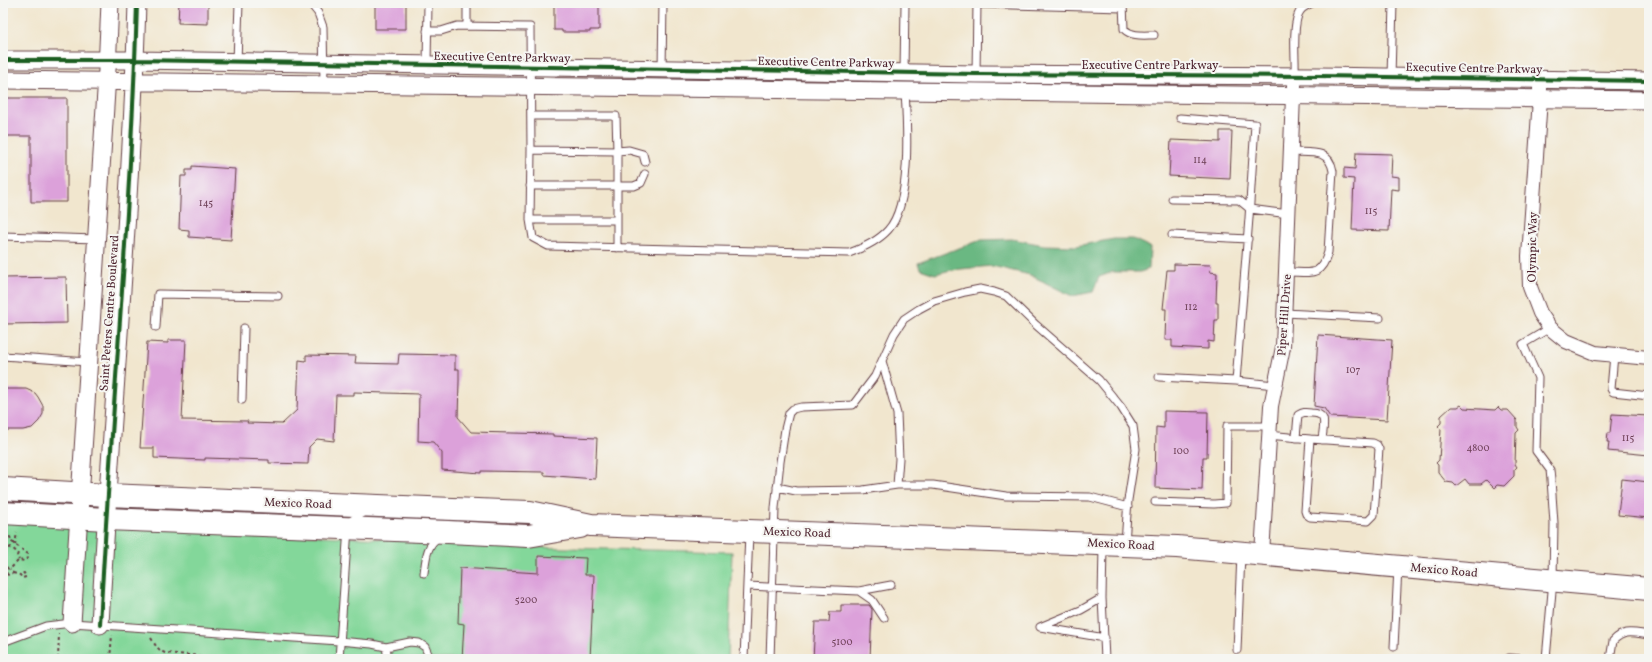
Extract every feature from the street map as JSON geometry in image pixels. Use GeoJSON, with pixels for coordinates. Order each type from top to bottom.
{"type":"FeatureCollection","features":[{"type":"Feature","properties":{"kind":"main road","name":"Mexico Road"},"geometry":{"type":"LineString","coordinates":[[3,489],[80,494],[530,512],[591,525],[1125,544],[1251,553],[1649,589]]}},
{"type":"Feature","properties":{"kind":"main road","name":"Mexico Road"},"geometry":{"type":"LineString","coordinates":[[3,513],[106,519],[528,536],[591,525]]}},
{"type":"Feature","properties":{"kind":"street","name":"Saint Peters Centre Boulevard"},"geometry":{"type":"LineString","coordinates":[[66,628],[79,517],[107,82],[110,3]]}},
{"type":"Feature","properties":{"kind":"street","name":"Saint Peters Centre Boulevard"},"geometry":{"type":"LineString","coordinates":[[106,630],[107,495],[135,82],[137,3]]}},
{"type":"Feature","properties":{"kind":"street","name":"Executive Centre Parkway"},"geometry":{"type":"LineString","coordinates":[[3,60],[135,60],[662,69],[905,82],[1293,96],[1649,100]]}},
{"type":"Feature","properties":{"kind":"street","name":"Executive Centre Parkway"},"geometry":{"type":"LineString","coordinates":[[3,80],[530,86],[905,82],[976,74],[1295,76],[1649,81]]}},
{"type":"Feature","properties":{"kind":"street","name":"Piper Hill Drive"},"geometry":{"type":"LineString","coordinates":[[1251,553],[1269,431],[1271,406],[1283,347],[1295,76]]}},
{"type":"Feature","properties":{"kind":"street","name":"Olympic Way"},"geometry":{"type":"LineString","coordinates":[[1540,79],[1540,99],[1529,256],[1530,287],[1540,313],[1550,328],[1566,341],[1595,353],[1649,358]]}},
{"type":"Feature","properties":{"kind":"lane"},"geometry":{"type":"LineString","coordinates":[[237,62],[239,3]]}},
{"type":"Feature","properties":{"kind":"lane"},"geometry":{"type":"LineString","coordinates":[[310,3],[318,14],[323,27],[324,84]]}},
{"type":"Feature","properties":{"kind":"lane"},"geometry":{"type":"LineString","coordinates":[[427,66],[428,3]]}},
{"type":"Feature","properties":{"kind":"lane"},"geometry":{"type":"LineString","coordinates":[[467,3],[467,26]]}},
{"type":"Feature","properties":{"kind":"lane"},"geometry":{"type":"LineString","coordinates":[[662,69],[663,3]]}},
{"type":"Feature","properties":{"kind":"lane"},"geometry":{"type":"LineString","coordinates":[[427,31],[441,31],[452,27],[467,26],[530,27],[530,220],[533,238],[548,246],[849,253],[864,248],[889,230],[903,196],[907,168],[905,3]]}},
{"type":"Feature","properties":{"kind":"lane"},"geometry":{"type":"LineString","coordinates":[[1295,76],[1296,29],[1298,14],[1306,5],[1312,3]]}},
{"type":"Feature","properties":{"kind":"lane"},"geometry":{"type":"LineString","coordinates":[[1391,77],[1393,3]]}},
{"type":"Feature","properties":{"kind":"lane"},"geometry":{"type":"LineString","coordinates":[[976,74],[977,4],[1123,5],[1123,26],[1128,33],[1154,35]]}},
{"type":"Feature","properties":{"kind":"lane"},"geometry":{"type":"LineString","coordinates":[[531,116],[616,116],[618,186],[617,248]]}},
{"type":"Feature","properties":{"kind":"lane"},"geometry":{"type":"LineString","coordinates":[[1180,118],[1255,124],[1248,239],[1236,381]]}},
{"type":"Feature","properties":{"kind":"lane"},"geometry":{"type":"LineString","coordinates":[[531,150],[637,152],[642,154],[645,162]]}},
{"type":"Feature","properties":{"kind":"lane"},"geometry":{"type":"LineString","coordinates":[[1286,272],[1313,272],[1319,270],[1326,260],[1328,252],[1333,171],[1332,163],[1327,156],[1321,154],[1291,152]]}},
{"type":"Feature","properties":{"kind":"lane"},"geometry":{"type":"LineString","coordinates":[[530,186],[634,186],[641,183],[645,174]]}},
{"type":"Feature","properties":{"kind":"lane"},"geometry":{"type":"LineString","coordinates":[[1172,199],[1239,200],[1250,209],[1289,214]]}},
{"type":"Feature","properties":{"kind":"lane"},"geometry":{"type":"LineString","coordinates":[[530,220],[617,220]]}},
{"type":"Feature","properties":{"kind":"lane"},"geometry":{"type":"LineString","coordinates":[[1172,235],[1248,239]]}},
{"type":"Feature","properties":{"kind":"lane"},"geometry":{"type":"LineString","coordinates":[[3,236],[96,239]]}},
{"type":"Feature","properties":{"kind":"lane"},"geometry":{"type":"LineString","coordinates":[[770,659],[777,487],[784,429],[789,413],[793,409],[801,407],[853,405],[875,376],[894,334],[904,319],[934,301],[965,292],[980,290],[1006,296],[1036,325],[1099,380],[1121,407],[1133,426],[1136,449],[1128,507],[1125,544]]}},
{"type":"Feature","properties":{"kind":"lane"},"geometry":{"type":"LineString","coordinates":[[156,327],[158,294],[278,296]]}},
{"type":"Feature","properties":{"kind":"lane"},"geometry":{"type":"LineString","coordinates":[[1284,313],[1380,318]]}},
{"type":"Feature","properties":{"kind":"lane"},"geometry":{"type":"LineString","coordinates":[[242,400],[244,328]]}},
{"type":"Feature","properties":{"kind":"lane"},"geometry":{"type":"LineString","coordinates":[[1546,659],[1553,580],[1554,523],[1550,470],[1536,451],[1538,378],[1523,344],[1550,328]]}},
{"type":"Feature","properties":{"kind":"lane"},"geometry":{"type":"LineString","coordinates":[[1614,355],[1611,389],[1613,392],[1649,396]]}},
{"type":"Feature","properties":{"kind":"lane"},"geometry":{"type":"LineString","coordinates":[[3,356],[88,362]]}},
{"type":"Feature","properties":{"kind":"lane"},"geometry":{"type":"LineString","coordinates":[[882,361],[897,414],[899,459],[897,485]]}},
{"type":"Feature","properties":{"kind":"lane"},"geometry":{"type":"LineString","coordinates":[[1159,377],[1236,381],[1275,386]]}},
{"type":"Feature","properties":{"kind":"lane"},"geometry":{"type":"LineString","coordinates":[[1296,438],[1298,415],[1302,412],[1318,413],[1324,419],[1322,440]]}},
{"type":"Feature","properties":{"kind":"lane"},"geometry":{"type":"LineString","coordinates":[[1155,502],[1226,503],[1227,426],[1269,431],[1296,438],[1373,443],[1377,445],[1379,449],[1374,516],[1371,520],[1310,517],[1306,514],[1310,439]]}},
{"type":"Feature","properties":{"kind":"lane"},"geometry":{"type":"LineString","coordinates":[[777,487],[796,491],[863,490],[897,485],[933,485],[1006,496],[1090,496],[1128,507]]}},
{"type":"Feature","properties":{"kind":"lane"},"geometry":{"type":"LineString","coordinates":[[339,659],[339,641],[348,528],[352,520],[377,506]]}},
{"type":"Feature","properties":{"kind":"lane"},"geometry":{"type":"LineString","coordinates":[[744,659],[749,531]]}},
{"type":"Feature","properties":{"kind":"lane"},"geometry":{"type":"LineString","coordinates":[[424,573],[426,553],[432,542],[448,532]]}},
{"type":"Feature","properties":{"kind":"lane"},"geometry":{"type":"LineString","coordinates":[[1104,543],[1102,598],[1104,659]]}},
{"type":"Feature","properties":{"kind":"lane"},"geometry":{"type":"LineString","coordinates":[[1237,650],[1251,553]]}},
{"type":"Feature","properties":{"kind":"lane"},"geometry":{"type":"LineString","coordinates":[[1394,647],[1399,566]]}},
{"type":"Feature","properties":{"kind":"lane"},"geometry":{"type":"LineString","coordinates":[[746,586],[859,591],[891,585]]}},
{"type":"Feature","properties":{"kind":"lane"},"geometry":{"type":"LineString","coordinates":[[859,591],[872,600],[884,618]]}},
{"type":"Feature","properties":{"kind":"lane"},"geometry":{"type":"LineString","coordinates":[[1102,598],[1081,610],[1040,627],[1104,638]]}},
{"type":"Feature","properties":{"kind":"lane"},"geometry":{"type":"LineString","coordinates":[[3,642],[46,626],[339,641],[372,644],[386,647],[410,642],[420,643],[425,647],[428,654],[428,659]]}},
{"type":"Feature","properties":{"kind":"lane"},"geometry":{"type":"LineString","coordinates":[[1610,659],[1612,641],[1617,636],[1628,633],[1649,635]]}},
{"type":"Feature","properties":{"kind":"lane"},"geometry":{"type":"LineString","coordinates":[[386,647],[388,659]]}},
{"type":"Feature","properties":{"kind":"lane"},"geometry":{"type":"LineString","coordinates":[[1509,658],[1524,659]]}},
{"type":"Feature","properties":{"kind":"path"},"geometry":{"type":"LineString","coordinates":[[15,544],[17,532]]}},
{"type":"Feature","properties":{"kind":"path"},"geometry":{"type":"LineString","coordinates":[[3,537],[10,537],[15,544],[28,554],[28,558],[24,561],[19,560],[4,574]]}},
{"type":"Feature","properties":{"kind":"path"},"geometry":{"type":"LineString","coordinates":[[3,548],[7,549],[10,547],[18,553],[17,556],[19,560]]}},
{"type":"Feature","properties":{"kind":"path"},"geometry":{"type":"LineString","coordinates":[[3,562],[13,573],[20,575]]}},
{"type":"Feature","properties":{"kind":"path"},"geometry":{"type":"LineString","coordinates":[[4,574],[9,575],[13,573]]}},
{"type":"Feature","properties":{"kind":"path"},"geometry":{"type":"LineString","coordinates":[[58,659],[66,628]]}},
{"type":"Feature","properties":{"kind":"path"},"geometry":{"type":"LineString","coordinates":[[106,630],[110,659]]}},
{"type":"Feature","properties":{"kind":"path"},"geometry":{"type":"LineString","coordinates":[[151,638],[160,651],[165,653],[201,656]]}},
{"type":"Feature","properties":{"kind":"green space"},"geometry":{"type":"Polygon","coordinates":[[[1012,239],[1044,245],[1076,246],[1114,239],[1133,239],[1150,247],[1149,269],[1140,272],[1113,272],[1099,277],[1093,292],[1072,296],[1030,275],[992,266],[951,270],[935,274],[920,269],[918,263],[981,240],[1012,239]]]}},
{"type":"Feature","properties":{"kind":"green space"},"geometry":{"type":"Polygon","coordinates":[[[3,520],[402,540],[444,545],[732,552],[728,659],[3,659],[3,520]]]}},
{"type":"Feature","properties":{"kind":"building"},"geometry":{"type":"Polygon","coordinates":[[[179,3],[208,3],[208,24],[178,23],[179,3]]]}},
{"type":"Feature","properties":{"kind":"building"},"geometry":{"type":"Polygon","coordinates":[[[375,3],[406,3],[406,29],[375,29],[375,3]]]}},
{"type":"Feature","properties":{"kind":"building"},"geometry":{"type":"Polygon","coordinates":[[[554,3],[599,3],[599,30],[590,30],[590,32],[562,32],[562,30],[554,30],[554,3]]]}},
{"type":"Feature","properties":{"kind":"building"},"geometry":{"type":"Polygon","coordinates":[[[3,98],[67,98],[67,202],[31,202],[31,136],[3,136],[3,98]]]}},
{"type":"Feature","properties":{"kind":"building"},"geometry":{"type":"Polygon","coordinates":[[[1220,131],[1232,131],[1230,179],[1169,176],[1171,140],[1220,142],[1220,131]]]}},
{"type":"Feature","properties":{"kind":"building"},"geometry":{"type":"Polygon","coordinates":[[[1356,153],[1392,154],[1391,176],[1399,177],[1399,190],[1391,189],[1389,231],[1352,230],[1354,179],[1344,178],[1344,168],[1355,169],[1356,153]]]}},
{"type":"Feature","properties":{"kind":"building"},"geometry":{"type":"Polygon","coordinates":[[[192,166],[235,169],[231,240],[189,237],[189,230],[179,229],[181,176],[186,176],[186,170],[192,170],[192,166]]]}},
{"type":"Feature","properties":{"kind":"building"},"geometry":{"type":"Polygon","coordinates":[[[1174,264],[1211,265],[1210,272],[1217,273],[1216,303],[1218,303],[1218,320],[1215,320],[1214,342],[1208,341],[1208,349],[1172,347],[1172,340],[1165,340],[1166,309],[1163,309],[1167,270],[1174,270],[1174,264]]]}},
{"type":"Feature","properties":{"kind":"building"},"geometry":{"type":"Polygon","coordinates":[[[66,277],[67,323],[3,324],[3,278],[66,277]]]}},
{"type":"Feature","properties":{"kind":"building"},"geometry":{"type":"Polygon","coordinates":[[[1318,335],[1392,340],[1387,420],[1330,417],[1324,408],[1314,406],[1318,335]]]}},
{"type":"Feature","properties":{"kind":"building"},"geometry":{"type":"Polygon","coordinates":[[[168,340],[186,340],[182,420],[248,421],[247,423],[282,424],[297,410],[299,360],[306,361],[306,355],[356,356],[355,363],[398,364],[399,354],[455,355],[455,369],[459,369],[458,417],[471,432],[553,434],[553,436],[597,438],[595,479],[544,475],[544,472],[481,471],[481,473],[442,470],[442,453],[433,442],[418,441],[419,394],[354,392],[354,395],[336,395],[334,441],[317,439],[309,447],[308,464],[269,463],[269,460],[154,458],[154,448],[140,448],[147,342],[168,343],[168,340]]]}},
{"type":"Feature","properties":{"kind":"building"},"geometry":{"type":"Polygon","coordinates":[[[3,389],[26,389],[35,393],[38,397],[43,406],[43,414],[32,428],[23,430],[3,430],[3,389]]]}},
{"type":"Feature","properties":{"kind":"building"},"geometry":{"type":"Polygon","coordinates":[[[1461,405],[1464,408],[1495,410],[1498,407],[1501,410],[1508,410],[1517,420],[1517,427],[1519,430],[1516,433],[1515,464],[1517,467],[1514,470],[1514,476],[1504,486],[1497,485],[1494,488],[1486,480],[1481,484],[1469,484],[1465,479],[1456,486],[1453,483],[1446,482],[1438,472],[1438,465],[1436,463],[1439,460],[1441,429],[1438,426],[1441,423],[1441,416],[1451,407],[1458,407],[1461,405]]]}},
{"type":"Feature","properties":{"kind":"building"},"geometry":{"type":"Polygon","coordinates":[[[1164,411],[1208,412],[1207,457],[1203,457],[1202,490],[1155,488],[1156,427],[1164,428],[1164,411]]]}},
{"type":"Feature","properties":{"kind":"building"},"geometry":{"type":"Polygon","coordinates":[[[1612,414],[1649,416],[1649,455],[1608,451],[1609,442],[1607,442],[1608,433],[1610,433],[1612,414]]]}},
{"type":"Feature","properties":{"kind":"building"},"geometry":{"type":"Polygon","coordinates":[[[1622,479],[1649,482],[1649,518],[1618,515],[1622,479]]]}},
{"type":"Feature","properties":{"kind":"building"},"geometry":{"type":"Polygon","coordinates":[[[538,556],[586,558],[585,575],[594,575],[590,659],[462,659],[464,624],[458,623],[460,568],[538,573],[538,556]]]}},
{"type":"Feature","properties":{"kind":"building"},"geometry":{"type":"Polygon","coordinates":[[[841,605],[869,605],[872,609],[870,659],[813,659],[815,622],[829,622],[830,612],[841,612],[841,605]]]}},
{"type":"Feature","properties":{"kind":"cycle path"},"geometry":{"type":"LineString","coordinates":[[100,625],[126,237],[137,3]]}},
{"type":"Feature","properties":{"kind":"cycle path"},"geometry":{"type":"LineString","coordinates":[[3,60],[135,60],[976,74],[1320,76],[1649,81]]}}]}
